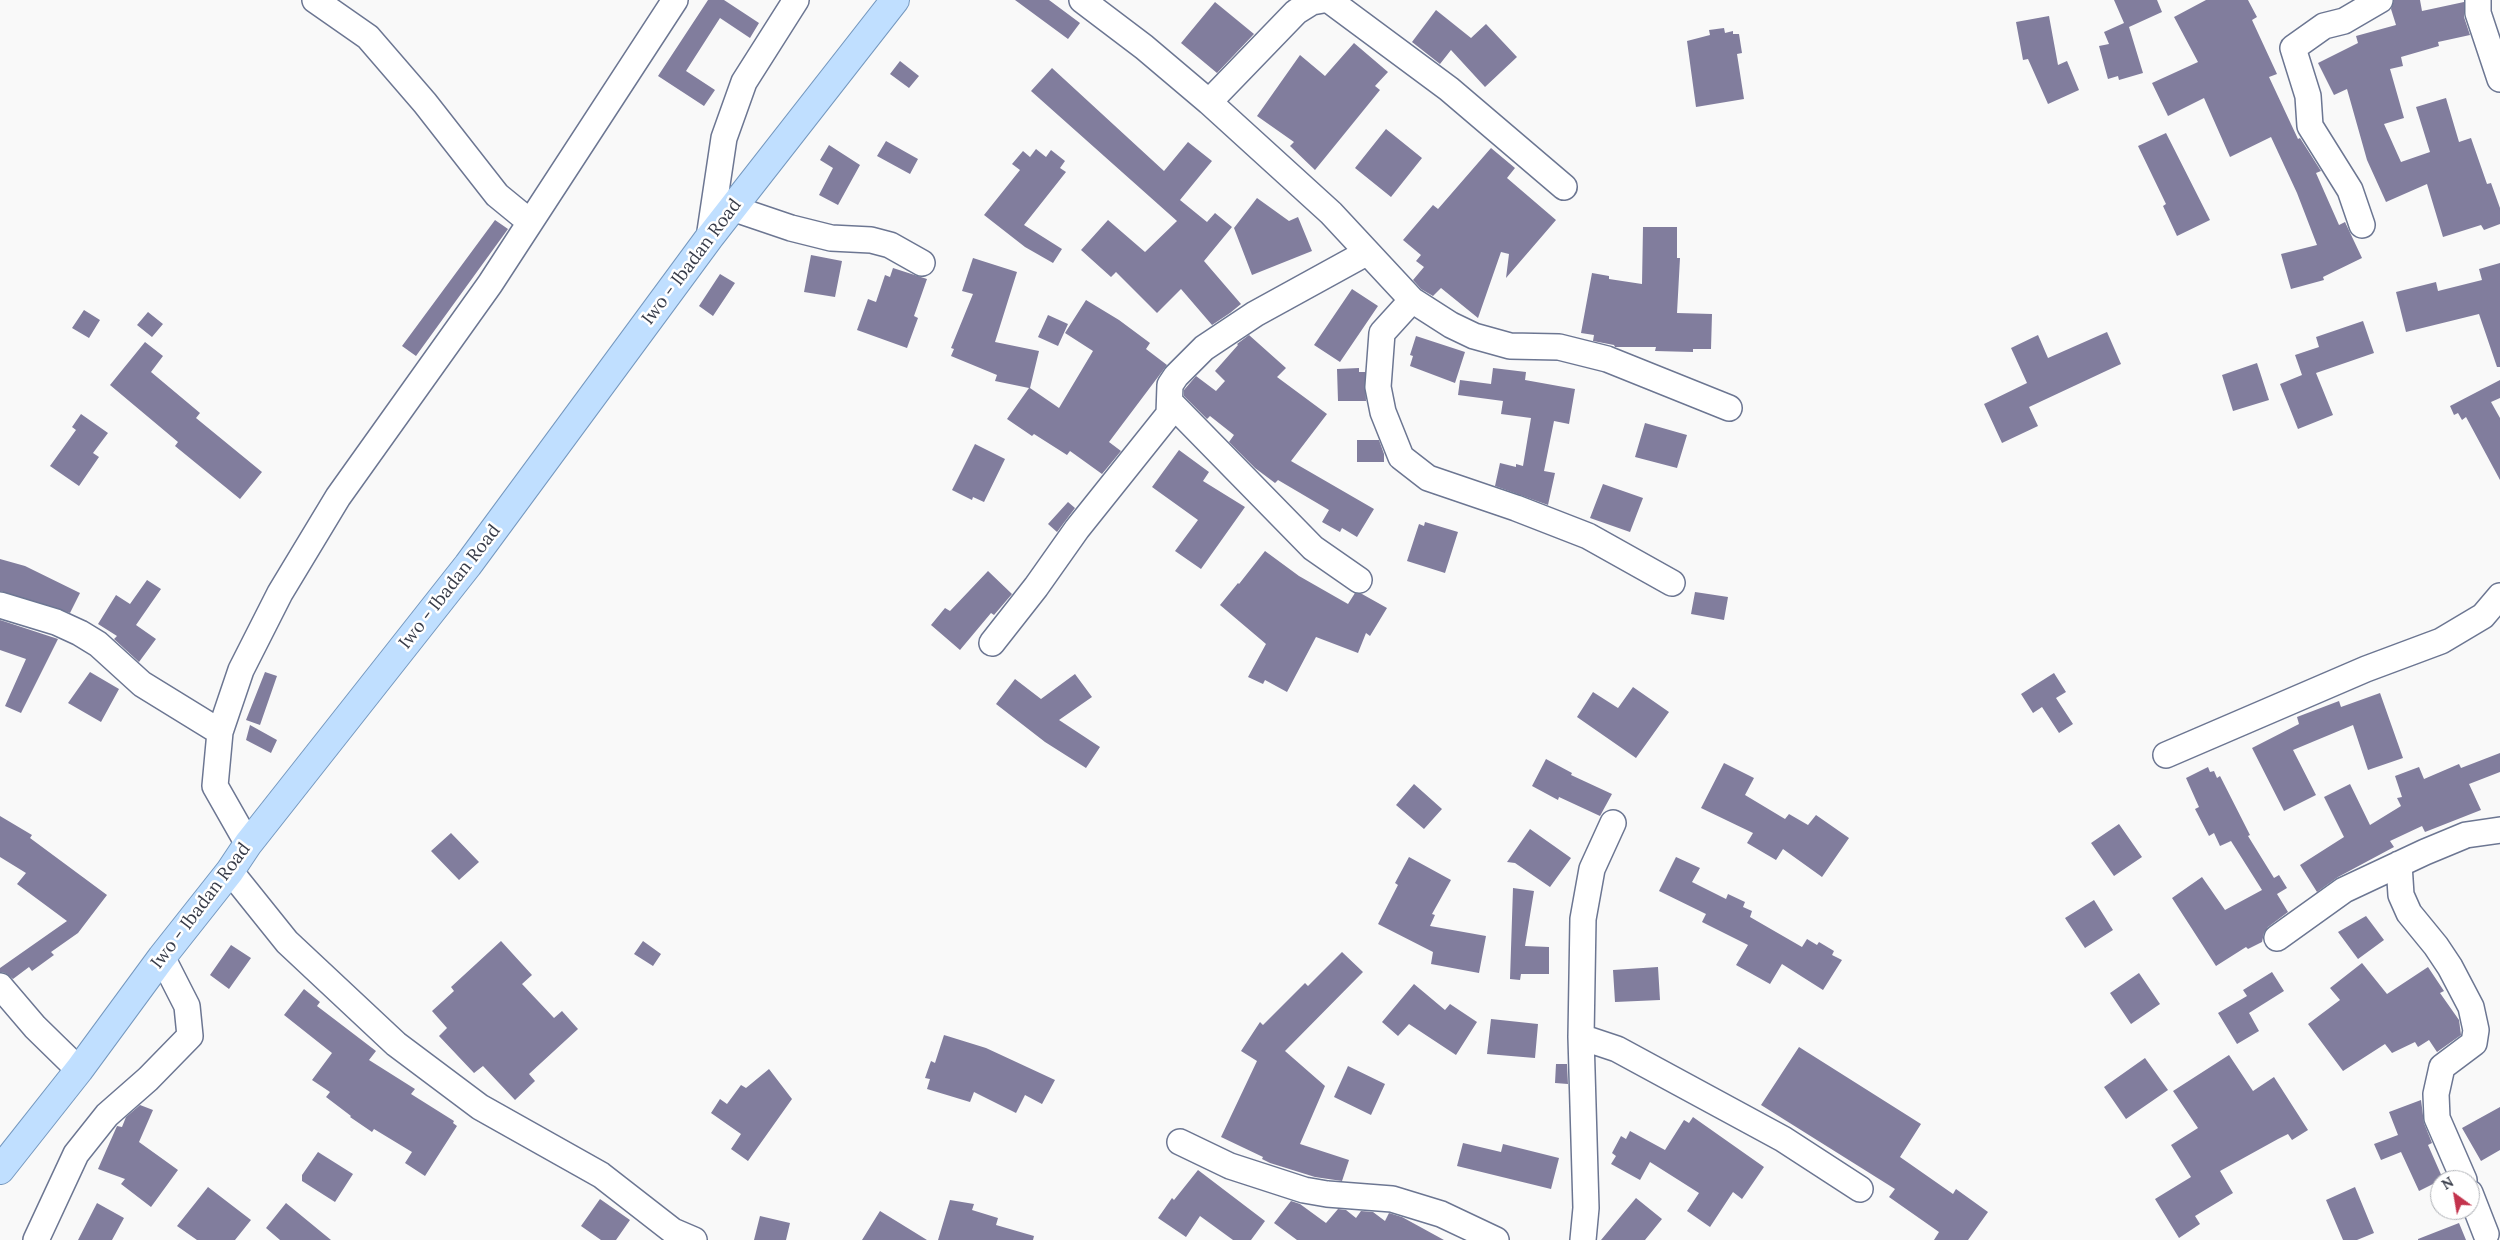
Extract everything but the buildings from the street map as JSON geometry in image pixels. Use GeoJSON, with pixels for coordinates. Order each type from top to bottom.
{"type":"FeatureCollection","features":[{"type":"Feature","properties":{"kind":"main road","name":"Iwo - Ibadan Road"},"geometry":{"type":"LineString","coordinates":[[0,1170],[79,1070],[162,956],[230,871],[248,844],[468,565],[709,238],[895,0]]}},
{"type":"Feature","properties":{"kind":"street"},"geometry":{"type":"LineString","coordinates":[[315,0],[368,37],[425,103],[497,195],[530,222]]}},
{"type":"Feature","properties":{"kind":"street"},"geometry":{"type":"LineString","coordinates":[[248,844],[215,786],[220,732],[245,661],[280,593],[338,497],[490,284],[675,0]]}},
{"type":"Feature","properties":{"kind":"street"},"geometry":{"type":"LineString","coordinates":[[709,238],[724,138],[744,82],[796,0]]}},
{"type":"Feature","properties":{"kind":"street"},"geometry":{"type":"LineString","coordinates":[[1082,0],[1144,47],[1209,102],[1331,213],[1366,253],[1412,300],[1452,325],[1474,336],[1510,346],[1559,347],[1607,359],[1728,408]]}},
{"type":"Feature","properties":{"kind":"street"},"geometry":{"type":"LineString","coordinates":[[1209,102],[1296,12],[1312,2],[1322,0]]}},
{"type":"Feature","properties":{"kind":"street"},"geometry":{"type":"LineString","coordinates":[[1329,0],[1448,89],[1564,187]]}},
{"type":"Feature","properties":{"kind":"street"},"geometry":{"type":"LineString","coordinates":[[2362,225],[2350,190],[2310,126],[2308,96],[2292,48],[2324,26],[2344,21],[2380,0]]}},
{"type":"Feature","properties":{"kind":"street"},"geometry":{"type":"LineString","coordinates":[[2478,0],[2478,13],[2500,79]]}},
{"type":"Feature","properties":{"kind":"street"},"geometry":{"type":"LineString","coordinates":[[732,208],[791,228],[831,238],[871,240],[890,245],[922,263]]}},
{"type":"Feature","properties":{"kind":"street"},"geometry":{"type":"LineString","coordinates":[[992,642],[1036,587],[1076,529],[1169,414],[1170,384],[1204,348],[1255,314],[1366,253]]}},
{"type":"Feature","properties":{"kind":"street"},"geometry":{"type":"LineString","coordinates":[[1412,300],[1382,334],[1378,387],[1383,412],[1400,457],[1428,478],[1516,508],[1588,536],[1672,583]]}},
{"type":"Feature","properties":{"kind":"street"},"geometry":{"type":"LineString","coordinates":[[1170,402],[1313,548],[1359,580]]}},
{"type":"Feature","properties":{"kind":"street"},"geometry":{"type":"LineString","coordinates":[[2166,755],[2366,669],[2441,641],[2483,616],[2500,596]]}},
{"type":"Feature","properties":{"kind":"street"},"geometry":{"type":"LineString","coordinates":[[0,606],[56,622],[80,633],[98,644],[142,684],[220,732]]}},
{"type":"Feature","properties":{"kind":"street"},"geometry":{"type":"LineString","coordinates":[[1584,1240],[1586,1208],[1581,1037],[1583,919],[1592,869],[1613,823]]}},
{"type":"Feature","properties":{"kind":"street"},"geometry":{"type":"LineString","coordinates":[[2277,938],[2344,890],[2398,864],[2466,835],[2500,830]]}},
{"type":"Feature","properties":{"kind":"street"},"geometry":{"type":"LineString","coordinates":[[2398,864],[2401,895],[2409,913],[2436,946],[2450,967],[2471,1007],[2476,1030],[2474,1043],[2442,1067],[2436,1094],[2437,1118],[2460,1170]]}},
{"type":"Feature","properties":{"kind":"street"},"geometry":{"type":"LineString","coordinates":[[230,871],[287,942],[396,1044],[480,1107],[601,1175],[650,1215],[673,1231],[694,1240]]}},
{"type":"Feature","properties":{"kind":"street"},"geometry":{"type":"LineString","coordinates":[[36,1240],[76,1154],[106,1115],[148,1079],[190,1036],[186,1006],[162,956]]}},
{"type":"Feature","properties":{"kind":"street"},"geometry":{"type":"LineString","coordinates":[[0,986],[35,1027],[79,1070]]}},
{"type":"Feature","properties":{"kind":"street"},"geometry":{"type":"LineString","coordinates":[[1581,1037],[1617,1048],[1783,1139],[1860,1188]]}},
{"type":"Feature","properties":{"kind":"street"},"geometry":{"type":"LineString","coordinates":[[1180,1142],[1230,1166],[1304,1190],[1327,1194],[1392,1199],[1441,1214],[1496,1240]]}},
{"type":"Feature","properties":{"kind":"street"},"geometry":{"type":"LineString","coordinates":[[2480,1219],[2486,1234]]}}]}
